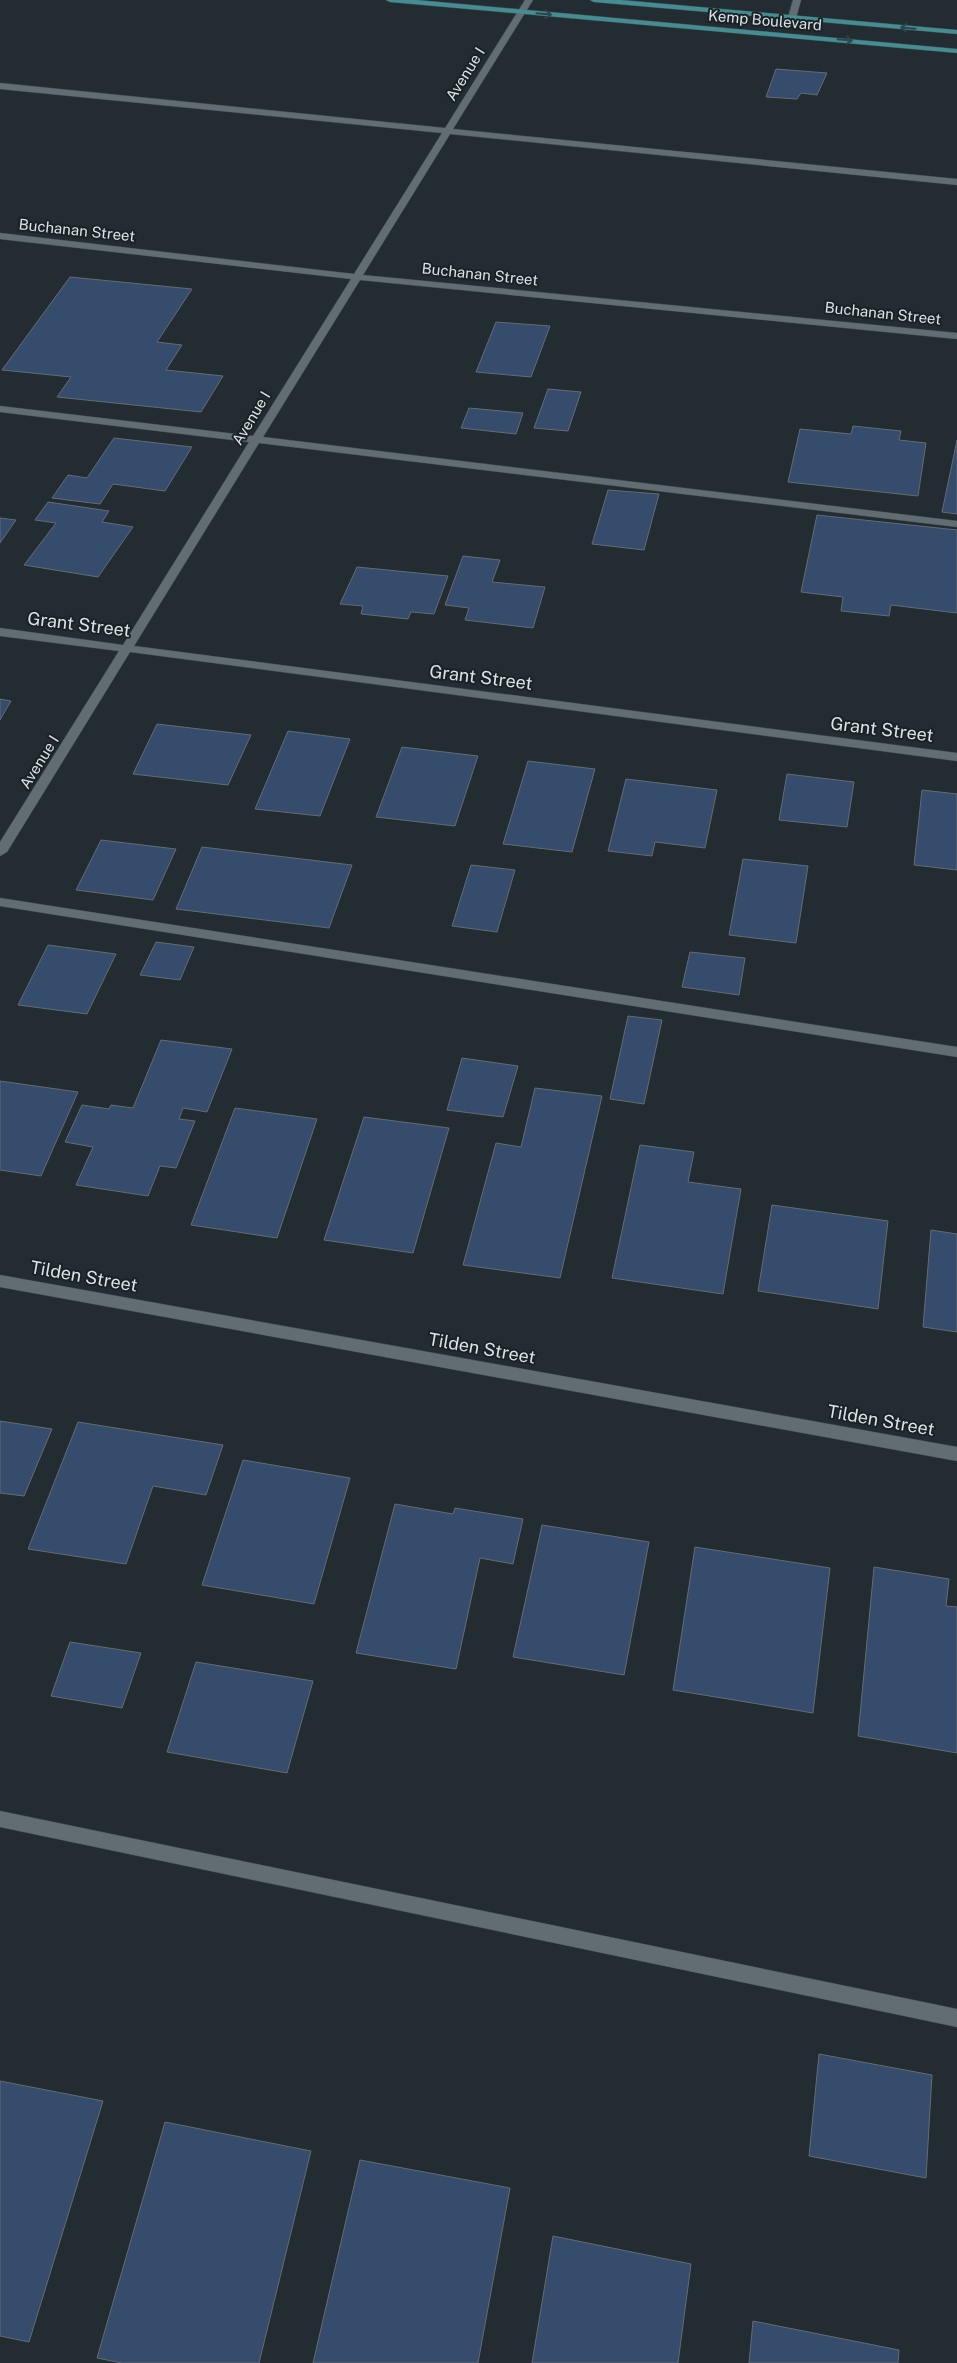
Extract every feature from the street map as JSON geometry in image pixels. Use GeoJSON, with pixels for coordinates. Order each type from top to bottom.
{"type":"FeatureCollection","features":[{"type":"Feature","properties":{"kind":"main road","name":"Kemp Boulevard"},"geometry":{"type":"LineString","coordinates":[[390,0],[957,50]]}},
{"type":"Feature","properties":{"kind":"main road","name":"Kemp Boulevard"},"geometry":{"type":"LineString","coordinates":[[594,0],[957,32]]}},
{"type":"Feature","properties":{"kind":"street","name":"Avenue I"},"geometry":{"type":"LineString","coordinates":[[0,852],[128,648],[355,276],[528,0]]}},
{"type":"Feature","properties":{"kind":"street"},"geometry":{"type":"LineString","coordinates":[[792,18],[797,0]]}},
{"type":"Feature","properties":{"kind":"street"},"geometry":{"type":"LineString","coordinates":[[0,86],[957,182]]}},
{"type":"Feature","properties":{"kind":"street","name":"Buchanan Street"},"geometry":{"type":"LineString","coordinates":[[0,236],[355,276],[957,336]]}},
{"type":"Feature","properties":{"kind":"street"},"geometry":{"type":"LineString","coordinates":[[0,409],[957,524]]}},
{"type":"Feature","properties":{"kind":"street","name":"Grant Street"},"geometry":{"type":"LineString","coordinates":[[0,632],[957,756]]}},
{"type":"Feature","properties":{"kind":"street"},"geometry":{"type":"LineString","coordinates":[[0,902],[957,1052]]}},
{"type":"Feature","properties":{"kind":"street","name":"Tilden Street"},"geometry":{"type":"LineString","coordinates":[[0,1281],[957,1454]]}},
{"type":"Feature","properties":{"kind":"street"},"geometry":{"type":"LineString","coordinates":[[0,1819],[957,2018]]}},
{"type":"Feature","properties":{"kind":"building"},"geometry":{"type":"Polygon","coordinates":[[[776,69],[827,73],[817,95],[801,93],[797,99],[766,97],[776,69]]]}},
{"type":"Feature","properties":{"kind":"building"},"geometry":{"type":"Polygon","coordinates":[[[70,277],[192,289],[157,342],[182,345],[166,370],[223,376],[201,412],[57,397],[71,377],[2,370],[70,277]]]}},
{"type":"Feature","properties":{"kind":"building"},"geometry":{"type":"Polygon","coordinates":[[[496,322],[550,326],[531,377],[476,372],[496,322]]]}},
{"type":"Feature","properties":{"kind":"building"},"geometry":{"type":"Polygon","coordinates":[[[548,389],[581,392],[568,431],[534,428],[548,389]]]}},
{"type":"Feature","properties":{"kind":"building"},"geometry":{"type":"Polygon","coordinates":[[[469,408],[523,413],[516,434],[461,428],[469,408]]]}},
{"type":"Feature","properties":{"kind":"building"},"geometry":{"type":"Polygon","coordinates":[[[853,426],[901,431],[899,440],[926,443],[918,496],[788,482],[800,429],[851,434],[853,426]]]}},
{"type":"Feature","properties":{"kind":"building"},"geometry":{"type":"Polygon","coordinates":[[[114,438],[192,447],[165,491],[113,484],[100,504],[52,498],[68,475],[87,478],[114,438]]]}},
{"type":"Feature","properties":{"kind":"building"},"geometry":{"type":"Polygon","coordinates":[[[957,440],[957,514],[942,512],[957,440]]]}},
{"type":"Feature","properties":{"kind":"building"},"geometry":{"type":"Polygon","coordinates":[[[608,490],[659,494],[644,550],[592,544],[608,490]]]}},
{"type":"Feature","properties":{"kind":"building"},"geometry":{"type":"Polygon","coordinates":[[[48,502],[109,511],[102,522],[133,527],[98,577],[24,565],[56,523],[35,520],[48,502]]]}},
{"type":"Feature","properties":{"kind":"building"},"geometry":{"type":"Polygon","coordinates":[[[817,515],[957,530],[957,613],[891,605],[889,616],[841,611],[843,597],[801,592],[817,515]]]}},
{"type":"Feature","properties":{"kind":"building"},"geometry":{"type":"Polygon","coordinates":[[[0,518],[16,520],[0,543],[0,518]]]}},
{"type":"Feature","properties":{"kind":"building"},"geometry":{"type":"Polygon","coordinates":[[[463,556],[500,560],[492,582],[545,587],[533,628],[465,620],[469,608],[445,605],[463,556]]]}},
{"type":"Feature","properties":{"kind":"building"},"geometry":{"type":"Polygon","coordinates":[[[357,567],[448,576],[434,614],[411,612],[408,619],[361,614],[363,606],[340,604],[357,567]]]}},
{"type":"Feature","properties":{"kind":"building"},"geometry":{"type":"Polygon","coordinates":[[[0,699],[11,701],[0,720],[0,699]]]}},
{"type":"Feature","properties":{"kind":"building"},"geometry":{"type":"Polygon","coordinates":[[[157,724],[251,735],[228,785],[133,774],[157,724]]]}},
{"type":"Feature","properties":{"kind":"building"},"geometry":{"type":"Polygon","coordinates":[[[288,731],[350,739],[320,816],[255,809],[288,731]]]}},
{"type":"Feature","properties":{"kind":"building"},"geometry":{"type":"Polygon","coordinates":[[[402,747],[478,756],[455,826],[376,817],[402,747]]]}},
{"type":"Feature","properties":{"kind":"building"},"geometry":{"type":"Polygon","coordinates":[[[528,761],[595,769],[572,852],[503,844],[528,761]]]}},
{"type":"Feature","properties":{"kind":"building"},"geometry":{"type":"Polygon","coordinates":[[[787,774],[854,782],[847,827],[779,820],[787,774]]]}},
{"type":"Feature","properties":{"kind":"building"},"geometry":{"type":"Polygon","coordinates":[[[626,779],[717,790],[705,848],[655,842],[652,856],[608,851],[626,779]]]}},
{"type":"Feature","properties":{"kind":"building"},"geometry":{"type":"Polygon","coordinates":[[[922,790],[957,794],[957,870],[914,865],[922,790]]]}},
{"type":"Feature","properties":{"kind":"building"},"geometry":{"type":"Polygon","coordinates":[[[101,840],[176,849],[153,900],[76,890],[101,840]]]}},
{"type":"Feature","properties":{"kind":"building"},"geometry":{"type":"Polygon","coordinates":[[[202,847],[352,865],[329,928],[176,909],[202,847]]]}},
{"type":"Feature","properties":{"kind":"building"},"geometry":{"type":"Polygon","coordinates":[[[743,859],[808,866],[796,943],[729,935],[743,859]]]}},
{"type":"Feature","properties":{"kind":"building"},"geometry":{"type":"Polygon","coordinates":[[[471,865],[515,870],[497,932],[452,926],[471,865]]]}},
{"type":"Feature","properties":{"kind":"building"},"geometry":{"type":"Polygon","coordinates":[[[156,942],[194,947],[180,980],[140,975],[156,942]]]}},
{"type":"Feature","properties":{"kind":"building"},"geometry":{"type":"Polygon","coordinates":[[[48,945],[116,954],[87,1014],[18,1005],[48,945]]]}},
{"type":"Feature","properties":{"kind":"building"},"geometry":{"type":"Polygon","coordinates":[[[690,952],[745,958],[739,995],[682,987],[690,952]]]}},
{"type":"Feature","properties":{"kind":"building"},"geometry":{"type":"Polygon","coordinates":[[[628,1016],[662,1020],[644,1104],[610,1099],[628,1016]]]}},
{"type":"Feature","properties":{"kind":"building"},"geometry":{"type":"Polygon","coordinates":[[[161,1040],[232,1049],[207,1112],[183,1108],[179,1119],[195,1121],[176,1168],[160,1166],[148,1196],[76,1185],[93,1147],[65,1142],[82,1105],[109,1109],[111,1105],[133,1108],[161,1040]]]}},
{"type":"Feature","properties":{"kind":"building"},"geometry":{"type":"Polygon","coordinates":[[[462,1058],[518,1066],[503,1117],[447,1110],[462,1058]]]}},
{"type":"Feature","properties":{"kind":"building"},"geometry":{"type":"Polygon","coordinates":[[[0,1081],[78,1092],[41,1176],[0,1170],[0,1081]]]}},
{"type":"Feature","properties":{"kind":"building"},"geometry":{"type":"Polygon","coordinates":[[[535,1088],[602,1096],[560,1278],[463,1265],[496,1143],[521,1147],[535,1088]]]}},
{"type":"Feature","properties":{"kind":"building"},"geometry":{"type":"Polygon","coordinates":[[[235,1108],[317,1119],[277,1238],[191,1225],[235,1108]]]}},
{"type":"Feature","properties":{"kind":"building"},"geometry":{"type":"Polygon","coordinates":[[[364,1117],[449,1128],[413,1253],[324,1240],[364,1117]]]}},
{"type":"Feature","properties":{"kind":"building"},"geometry":{"type":"Polygon","coordinates":[[[640,1145],[694,1152],[688,1182],[741,1189],[723,1294],[612,1278],[640,1145]]]}},
{"type":"Feature","properties":{"kind":"building"},"geometry":{"type":"Polygon","coordinates":[[[772,1205],[888,1221],[878,1309],[758,1291],[772,1205]]]}},
{"type":"Feature","properties":{"kind":"building"},"geometry":{"type":"Polygon","coordinates":[[[931,1230],[957,1234],[957,1332],[923,1327],[931,1230]]]}},
{"type":"Feature","properties":{"kind":"building"},"geometry":{"type":"Polygon","coordinates":[[[0,1421],[52,1429],[24,1496],[0,1493],[0,1421]]]}},
{"type":"Feature","properties":{"kind":"building"},"geometry":{"type":"Polygon","coordinates":[[[78,1422],[223,1445],[206,1495],[153,1486],[126,1564],[28,1549],[78,1422]]]}},
{"type":"Feature","properties":{"kind":"building"},"geometry":{"type":"Polygon","coordinates":[[[243,1460],[350,1478],[314,1604],[202,1585],[243,1460]]]}},
{"type":"Feature","properties":{"kind":"building"},"geometry":{"type":"Polygon","coordinates":[[[395,1504],[453,1514],[455,1508],[523,1519],[513,1564],[480,1558],[456,1669],[356,1653],[395,1504]]]}},
{"type":"Feature","properties":{"kind":"building"},"geometry":{"type":"Polygon","coordinates":[[[542,1525],[649,1542],[624,1675],[513,1657],[542,1525]]]}},
{"type":"Feature","properties":{"kind":"building"},"geometry":{"type":"Polygon","coordinates":[[[695,1547],[830,1568],[813,1713],[673,1690],[695,1547]]]}},
{"type":"Feature","properties":{"kind":"building"},"geometry":{"type":"Polygon","coordinates":[[[874,1567],[949,1579],[946,1606],[957,1607],[957,1753],[858,1736],[874,1567]]]}},
{"type":"Feature","properties":{"kind":"building"},"geometry":{"type":"Polygon","coordinates":[[[70,1642],[141,1653],[122,1708],[51,1696],[70,1642]]]}},
{"type":"Feature","properties":{"kind":"building"},"geometry":{"type":"Polygon","coordinates":[[[196,1662],[313,1681],[287,1773],[167,1752],[196,1662]]]}},
{"type":"Feature","properties":{"kind":"building"},"geometry":{"type":"Polygon","coordinates":[[[819,2054],[932,2075],[926,2178],[809,2156],[819,2054]]]}},
{"type":"Feature","properties":{"kind":"building"},"geometry":{"type":"Polygon","coordinates":[[[0,2081],[103,2101],[29,2342],[0,2336],[0,2081]]]}},
{"type":"Feature","properties":{"kind":"building"},"geometry":{"type":"Polygon","coordinates":[[[165,2122],[311,2151],[259,2363],[122,2363],[97,2358],[165,2122]]]}},
{"type":"Feature","properties":{"kind":"building"},"geometry":{"type":"Polygon","coordinates":[[[360,2160],[510,2188],[478,2363],[313,2363],[360,2160]]]}},
{"type":"Feature","properties":{"kind":"building"},"geometry":{"type":"Polygon","coordinates":[[[553,2236],[691,2264],[678,2363],[532,2363],[553,2236]]]}},
{"type":"Feature","properties":{"kind":"building"},"geometry":{"type":"Polygon","coordinates":[[[753,2321],[899,2350],[898,2363],[749,2363],[753,2321]]]}}]}
